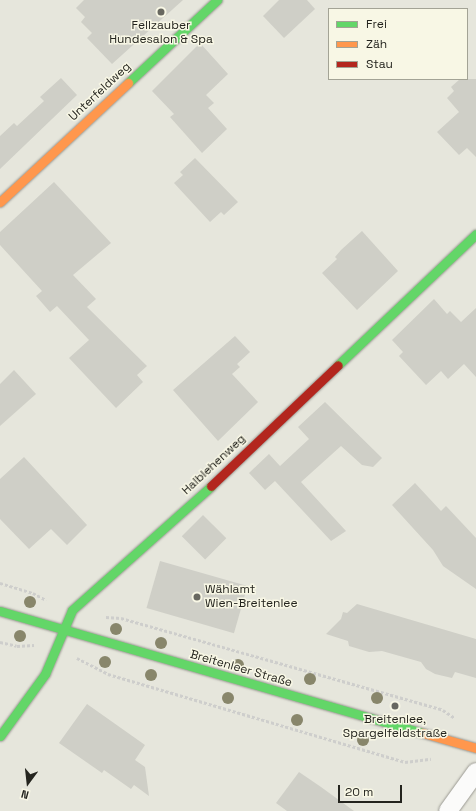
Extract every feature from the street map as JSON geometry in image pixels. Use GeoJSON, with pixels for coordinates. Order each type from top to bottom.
{"type":"FeatureCollection","features":[{"type":"Feature","properties":{"kind":"street","name":"Unterfeldweg"},"geometry":{"type":"LineString","coordinates":[[0,202],[217,0]]}},
{"type":"Feature","properties":{"kind":"street","name":"Halblehenweg"},"geometry":{"type":"LineString","coordinates":[[0,736],[46,674],[72,610],[211,486],[476,234]]}},
{"type":"Feature","properties":{"kind":"street","name":"Breitenleer Straße"},"geometry":{"type":"LineString","coordinates":[[0,611],[476,748]]}},
{"type":"Feature","properties":{"kind":"street"},"geometry":{"type":"LineString","coordinates":[[448,811],[476,772]]}},
{"type":"Feature","properties":{"kind":"path"},"geometry":{"type":"LineString","coordinates":[[0,583],[33,593],[51,603]]}},
{"type":"Feature","properties":{"kind":"path"},"geometry":{"type":"LineString","coordinates":[[99,618],[121,618],[443,710],[460,721]]}},
{"type":"Feature","properties":{"kind":"path"},"geometry":{"type":"LineString","coordinates":[[0,642],[41,646]]}},
{"type":"Feature","properties":{"kind":"path"},"geometry":{"type":"LineString","coordinates":[[74,657],[108,674],[405,762],[434,758]]}},
{"type":"Feature","properties":{"kind":"building"},"geometry":{"type":"Polygon","coordinates":[[[84,0],[183,0],[112,64],[87,38],[92,33],[81,22],[85,17],[76,8],[84,0]]]}},
{"type":"Feature","properties":{"kind":"building"},"geometry":{"type":"Polygon","coordinates":[[[279,0],[307,0],[315,9],[284,38],[263,16],[279,0]]]}},
{"type":"Feature","properties":{"kind":"building"},"geometry":{"type":"Polygon","coordinates":[[[200,43],[228,74],[206,95],[214,103],[208,108],[227,129],[202,153],[170,117],[174,114],[152,91],[200,43]]]}},
{"type":"Feature","properties":{"kind":"building"},"geometry":{"type":"Polygon","coordinates":[[[61,78],[77,95],[0,169],[0,136],[14,123],[17,126],[44,101],[40,97],[61,78]]]}},
{"type":"Feature","properties":{"kind":"building"},"geometry":{"type":"Polygon","coordinates":[[[476,79],[476,157],[467,148],[459,155],[437,132],[459,112],[447,98],[454,91],[451,87],[459,80],[476,79]]]}},
{"type":"Feature","properties":{"kind":"building"},"geometry":{"type":"Polygon","coordinates":[[[195,158],[238,202],[224,215],[221,212],[210,222],[174,183],[183,175],[180,172],[195,158]]]}},
{"type":"Feature","properties":{"kind":"building"},"geometry":{"type":"Polygon","coordinates":[[[54,182],[111,243],[73,275],[96,299],[87,307],[147,366],[137,375],[143,382],[116,408],[69,358],[89,340],[57,306],[50,312],[36,296],[42,291],[0,245],[0,232],[54,182]]]}},
{"type":"Feature","properties":{"kind":"building"},"geometry":{"type":"Polygon","coordinates":[[[362,231],[398,271],[357,310],[322,273],[337,259],[335,257],[341,250],[362,231]]]}},
{"type":"Feature","properties":{"kind":"building"},"geometry":{"type":"Polygon","coordinates":[[[434,299],[447,314],[450,311],[461,322],[476,308],[476,377],[464,364],[448,379],[441,371],[426,385],[399,356],[403,352],[392,340],[434,299]]]}},
{"type":"Feature","properties":{"kind":"building"},"geometry":{"type":"Polygon","coordinates":[[[235,336],[250,352],[237,364],[240,367],[232,374],[258,402],[218,441],[173,390],[235,336]]]}},
{"type":"Feature","properties":{"kind":"building"},"geometry":{"type":"Polygon","coordinates":[[[14,370],[36,394],[0,426],[0,384],[14,370]]]}},
{"type":"Feature","properties":{"kind":"building"},"geometry":{"type":"Polygon","coordinates":[[[325,402],[382,458],[373,467],[362,465],[341,446],[301,482],[346,531],[331,541],[275,481],[265,490],[249,473],[269,454],[280,466],[309,439],[298,427],[325,402]]]}},
{"type":"Feature","properties":{"kind":"building"},"geometry":{"type":"Polygon","coordinates":[[[24,457],[87,525],[67,545],[51,529],[29,549],[0,519],[0,479],[24,457]]]}},
{"type":"Feature","properties":{"kind":"building"},"geometry":{"type":"Polygon","coordinates":[[[415,483],[441,511],[446,506],[476,538],[476,589],[443,566],[433,550],[392,505],[415,483]]]}},
{"type":"Feature","properties":{"kind":"building"},"geometry":{"type":"Polygon","coordinates":[[[203,515],[226,538],[205,560],[182,536],[203,515]]]}},
{"type":"Feature","properties":{"kind":"building","name":"Wählamt Wien-Breitenlee"},"geometry":{"type":"Polygon","coordinates":[[[160,561],[247,586],[234,633],[146,608],[160,561]]]}},
{"type":"Feature","properties":{"kind":"building"},"geometry":{"type":"Polygon","coordinates":[[[357,604],[476,639],[476,678],[455,672],[452,678],[435,674],[426,669],[421,662],[382,651],[369,652],[349,646],[348,641],[326,634],[341,619],[343,612],[347,613],[357,604]]]}},
{"type":"Feature","properties":{"kind":"building"},"geometry":{"type":"Polygon","coordinates":[[[87,704],[145,745],[135,760],[145,767],[149,796],[134,785],[131,789],[104,770],[102,773],[59,743],[87,704]]]}},
{"type":"Feature","properties":{"kind":"building"},"geometry":{"type":"Polygon","coordinates":[[[299,772],[354,811],[287,811],[276,803],[299,772]]]}},
{"type":"Feature","properties":{"kind":"traffic: fast"},"geometry":{"type":"LineString","coordinates":[[128,83],[217,0]]}},
{"type":"Feature","properties":{"kind":"traffic: fast"},"geometry":{"type":"LineString","coordinates":[[338,365],[476,234]]}},
{"type":"Feature","properties":{"kind":"traffic: fast"},"geometry":{"type":"LineString","coordinates":[[0,736],[45,674],[72,610],[211,486]]}},
{"type":"Feature","properties":{"kind":"traffic: fast"},"geometry":{"type":"LineString","coordinates":[[0,611],[423,733]]}},
{"type":"Feature","properties":{"kind":"traffic: slow"},"geometry":{"type":"LineString","coordinates":[[0,202],[128,83]]}},
{"type":"Feature","properties":{"kind":"traffic: slow"},"geometry":{"type":"LineString","coordinates":[[423,733],[476,748]]}},
{"type":"Feature","properties":{"kind":"traffic: jam"},"geometry":{"type":"LineString","coordinates":[[211,486],[338,365]]}},
{"type":"Feature","properties":{"kind":"place","name":"Fellzauber Hundesalon & Spa"},"geometry":{"type":"Point","coordinates":[161,12]}},
{"type":"Feature","properties":{"kind":"place","name":"Wählamt Wien-Breitenlee"},"geometry":{"type":"Point","coordinates":[197,597]}},
{"type":"Feature","properties":{"kind":"place","name":"Breitenlee, Spargelfeldstraße"},"geometry":{"type":"Point","coordinates":[395,706]}}]}
